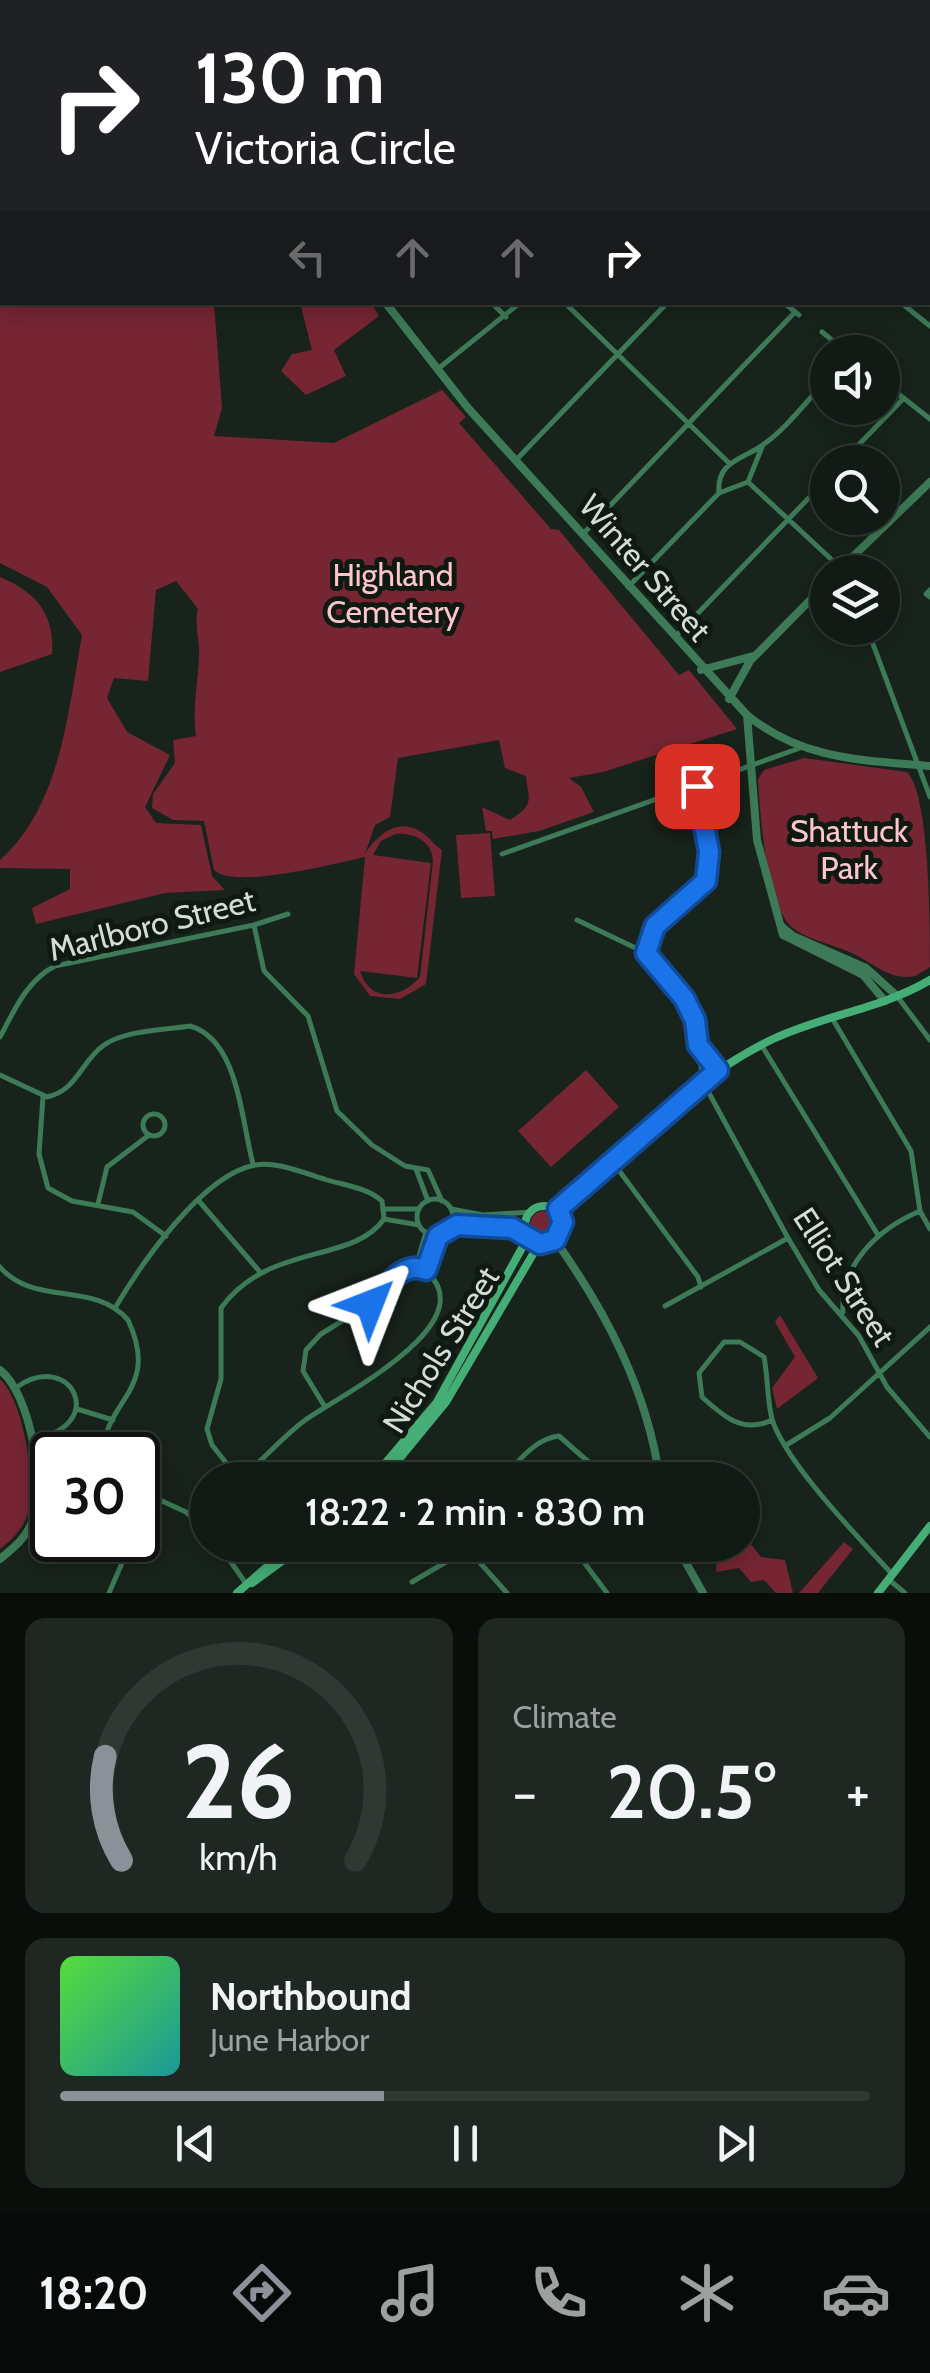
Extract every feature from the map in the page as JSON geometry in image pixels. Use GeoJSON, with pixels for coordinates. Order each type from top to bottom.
{"type":"FeatureCollection","features":[{"type":"Feature","properties":{"kind":"main road"},"geometry":{"type":"LineString","coordinates":[[558,1209],[718,1070],[761,1045],[885,1001],[930,980]]}},
{"type":"Feature","properties":{"kind":"main road"},"geometry":{"type":"LineString","coordinates":[[544,1205],[558,1209],[563,1222],[555,1240],[540,1244],[526,1235],[532,1212],[544,1205]]}},
{"type":"Feature","properties":{"kind":"main road","name":"Nichols Street"},"geometry":{"type":"LineString","coordinates":[[398,1462],[428,1428],[526,1235]]}},
{"type":"Feature","properties":{"kind":"main road","name":"Nichols Street"},"geometry":{"type":"LineString","coordinates":[[387,1462],[419,1427],[463,1365],[540,1244]]}},
{"type":"Feature","properties":{"kind":"main road"},"geometry":{"type":"LineString","coordinates":[[878,1593],[930,1526]]}},
{"type":"Feature","properties":{"kind":"main road"},"geometry":{"type":"LineString","coordinates":[[250,1589],[276,1562]]}},
{"type":"Feature","properties":{"kind":"main road"},"geometry":{"type":"LineString","coordinates":[[237,1593],[250,1589],[283,1562]]}},
{"type":"Feature","properties":{"kind":"street","name":"Winter Street"},"geometry":{"type":"LineString","coordinates":[[387,305],[436,370],[701,670],[747,715],[800,748],[839,758],[930,766]]}},
{"type":"Feature","properties":{"kind":"street"},"geometry":{"type":"LineString","coordinates":[[494,305],[506,317]]}},
{"type":"Feature","properties":{"kind":"street"},"geometry":{"type":"LineString","coordinates":[[436,370],[518,305]]}},
{"type":"Feature","properties":{"kind":"street"},"geometry":{"type":"LineString","coordinates":[[567,305],[730,464]]}},
{"type":"Feature","properties":{"kind":"street"},"geometry":{"type":"LineString","coordinates":[[516,460],[665,305]]}},
{"type":"Feature","properties":{"kind":"street"},"geometry":{"type":"LineString","coordinates":[[582,534],[797,314],[786,305]]}},
{"type":"Feature","properties":{"kind":"street"},"geometry":{"type":"LineString","coordinates":[[904,305],[930,326]]}},
{"type":"Feature","properties":{"kind":"street"},"geometry":{"type":"LineString","coordinates":[[822,332],[826,335]]}},
{"type":"Feature","properties":{"kind":"street"},"geometry":{"type":"LineString","coordinates":[[900,395],[930,419]]}},
{"type":"Feature","properties":{"kind":"street"},"geometry":{"type":"LineString","coordinates":[[628,586],[718,493],[748,482],[762,446],[810,398]]}},
{"type":"Feature","properties":{"kind":"street"},"geometry":{"type":"LineString","coordinates":[[858,445],[904,398]]}},
{"type":"Feature","properties":{"kind":"street"},"geometry":{"type":"LineString","coordinates":[[718,493],[720,476],[730,464],[740,454],[762,446]]}},
{"type":"Feature","properties":{"kind":"street"},"geometry":{"type":"LineString","coordinates":[[748,482],[825,555]]}},
{"type":"Feature","properties":{"kind":"street"},"geometry":{"type":"LineString","coordinates":[[857,555],[930,482]]}},
{"type":"Feature","properties":{"kind":"street"},"geometry":{"type":"LineString","coordinates":[[674,638],[810,498]]}},
{"type":"Feature","properties":{"kind":"street"},"geometry":{"type":"LineString","coordinates":[[729,699],[757,654],[810,600]]}},
{"type":"Feature","properties":{"kind":"street"},"geometry":{"type":"LineString","coordinates":[[873,645],[930,797]]}},
{"type":"Feature","properties":{"kind":"street"},"geometry":{"type":"LineString","coordinates":[[701,670],[757,654]]}},
{"type":"Feature","properties":{"kind":"street"},"geometry":{"type":"LineString","coordinates":[[747,715],[757,840],[779,922],[793,936],[863,975],[885,1001]]}},
{"type":"Feature","properties":{"kind":"street"},"geometry":{"type":"LineString","coordinates":[[502,854],[800,748]]}},
{"type":"Feature","properties":{"kind":"street"},"geometry":{"type":"LineString","coordinates":[[646,953],[655,926],[706,881],[709,852],[697,786]]}},
{"type":"Feature","properties":{"kind":"street","name":"Marlboro Street"},"geometry":{"type":"LineString","coordinates":[[0,1038],[18,1003],[37,978],[55,966],[254,925],[288,914]]}},
{"type":"Feature","properties":{"kind":"street"},"geometry":{"type":"LineString","coordinates":[[577,920],[646,953],[688,1004],[703,1082]]}},
{"type":"Feature","properties":{"kind":"street"},"geometry":{"type":"LineString","coordinates":[[254,925],[264,971],[308,1016],[336,1111],[372,1145],[416,1170],[428,1170],[442,1201],[450,1209],[484,1215],[532,1212]]}},
{"type":"Feature","properties":{"kind":"street"},"geometry":{"type":"LineString","coordinates":[[816,949],[873,972],[930,1040]]}},
{"type":"Feature","properties":{"kind":"street"},"geometry":{"type":"LineString","coordinates":[[832,1017],[912,1151],[920,1210],[930,1229]]}},
{"type":"Feature","properties":{"kind":"street"},"geometry":{"type":"LineString","coordinates":[[0,1074],[43,1097],[66,1090],[96,1053],[112,1041],[190,1026],[202,1029],[227,1055],[253,1165]]}},
{"type":"Feature","properties":{"kind":"street"},"geometry":{"type":"LineString","coordinates":[[698,1045],[718,1070]]}},
{"type":"Feature","properties":{"kind":"street"},"geometry":{"type":"LineString","coordinates":[[761,1045],[878,1235]]}},
{"type":"Feature","properties":{"kind":"street","name":"Elliot Street"},"geometry":{"type":"LineString","coordinates":[[703,1082],[819,1290],[844,1315],[880,1373],[930,1437]]}},
{"type":"Feature","properties":{"kind":"street"},"geometry":{"type":"LineString","coordinates":[[43,1097],[39,1154],[44,1180],[56,1194],[133,1212],[166,1236]]}},
{"type":"Feature","properties":{"kind":"street"},"geometry":{"type":"LineString","coordinates":[[98,1204],[107,1166],[149,1135],[165,1130],[159,1114],[152,1113],[143,1121],[149,1135]]}},
{"type":"Feature","properties":{"kind":"street"},"geometry":{"type":"LineString","coordinates":[[612,1161],[698,1277],[700,1287]]}},
{"type":"Feature","properties":{"kind":"street"},"geometry":{"type":"LineString","coordinates":[[115,1308],[166,1236],[198,1200],[253,1165],[275,1166],[366,1191],[379,1198],[385,1214]]}},
{"type":"Feature","properties":{"kind":"street"},"geometry":{"type":"LineString","coordinates":[[416,1170],[428,1201]]}},
{"type":"Feature","properties":{"kind":"street"},"geometry":{"type":"LineString","coordinates":[[198,1200],[260,1272]]}},
{"type":"Feature","properties":{"kind":"street"},"geometry":{"type":"LineString","coordinates":[[225,1462],[212,1445],[207,1429],[221,1379],[218,1315],[226,1301],[260,1272],[284,1260],[360,1240],[385,1214],[419,1210],[428,1201],[442,1201]]}},
{"type":"Feature","properties":{"kind":"street"},"geometry":{"type":"LineString","coordinates":[[448,1228],[450,1209]]}},
{"type":"Feature","properties":{"kind":"street"},"geometry":{"type":"LineString","coordinates":[[419,1210],[420,1225]]}},
{"type":"Feature","properties":{"kind":"street"},"geometry":{"type":"LineString","coordinates":[[844,1315],[842,1296],[849,1273],[878,1235],[920,1210]]}},
{"type":"Feature","properties":{"kind":"street"},"geometry":{"type":"LineString","coordinates":[[385,1214],[439,1234]]}},
{"type":"Feature","properties":{"kind":"street"},"geometry":{"type":"LineString","coordinates":[[426,1270],[439,1234],[448,1228],[478,1224],[526,1235]]}},
{"type":"Feature","properties":{"kind":"street"},"geometry":{"type":"LineString","coordinates":[[416,1266],[426,1232]]}},
{"type":"Feature","properties":{"kind":"street"},"geometry":{"type":"LineString","coordinates":[[665,1306],[788,1238]]}},
{"type":"Feature","properties":{"kind":"street"},"geometry":{"type":"LineString","coordinates":[[555,1240],[596,1299],[621,1346],[656,1462]]}},
{"type":"Feature","properties":{"kind":"street"},"geometry":{"type":"LineString","coordinates":[[260,1462],[422,1336],[439,1299],[436,1283],[426,1270],[416,1266],[400,1273],[370,1304],[321,1334],[306,1350],[303,1372],[326,1408]]}},
{"type":"Feature","properties":{"kind":"street"},"geometry":{"type":"LineString","coordinates":[[0,1267],[18,1284],[93,1298],[115,1308],[131,1326],[138,1366],[132,1391],[107,1432]]}},
{"type":"Feature","properties":{"kind":"street"},"geometry":{"type":"LineString","coordinates":[[788,1444],[830,1418],[930,1327]]}},
{"type":"Feature","properties":{"kind":"street"},"geometry":{"type":"LineString","coordinates":[[772,1420],[753,1428],[740,1426],[702,1397],[699,1373],[724,1342],[740,1342],[764,1357],[772,1420],[822,1496],[905,1593]]}},
{"type":"Feature","properties":{"kind":"street"},"geometry":{"type":"LineString","coordinates":[[0,1370],[17,1387],[30,1432]]}},
{"type":"Feature","properties":{"kind":"street"},"geometry":{"type":"LineString","coordinates":[[17,1387],[40,1375],[53,1375],[70,1389],[77,1409]]}},
{"type":"Feature","properties":{"kind":"street"},"geometry":{"type":"LineString","coordinates":[[77,1409],[113,1420]]}},
{"type":"Feature","properties":{"kind":"street"},"geometry":{"type":"LineString","coordinates":[[58,1432],[77,1409]]}},
{"type":"Feature","properties":{"kind":"street"},"geometry":{"type":"LineString","coordinates":[[519,1462],[538,1443],[553,1436],[559,1436],[589,1462]]}},
{"type":"Feature","properties":{"kind":"street"},"geometry":{"type":"LineString","coordinates":[[160,1501],[190,1515]]}},
{"type":"Feature","properties":{"kind":"street"},"geometry":{"type":"LineString","coordinates":[[0,1558],[20,1541],[30,1522]]}},
{"type":"Feature","properties":{"kind":"street"},"geometry":{"type":"LineString","coordinates":[[109,1593],[122,1562]]}},
{"type":"Feature","properties":{"kind":"street"},"geometry":{"type":"LineString","coordinates":[[231,1562],[250,1589]]}},
{"type":"Feature","properties":{"kind":"street"},"geometry":{"type":"LineString","coordinates":[[412,1582],[443,1562]]}},
{"type":"Feature","properties":{"kind":"street"},"geometry":{"type":"LineString","coordinates":[[479,1562],[507,1593]]}},
{"type":"Feature","properties":{"kind":"street"},"geometry":{"type":"LineString","coordinates":[[584,1562],[607,1593]]}},
{"type":"Feature","properties":{"kind":"street"},"geometry":{"type":"LineString","coordinates":[[685,1562],[702,1593]]}},
{"type":"Feature","properties":{"kind":"green space","name":"Highland Cemetery"},"geometry":{"type":"Polygon","coordinates":[[[0,305],[214,305],[222,408],[214,436],[334,443],[442,390],[466,417],[459,423],[551,529],[559,530],[679,675],[689,670],[737,729],[603,772],[569,778],[581,787],[594,812],[539,831],[493,839],[492,831],[486,831],[482,807],[510,820],[524,810],[528,801],[526,776],[505,768],[499,740],[398,758],[390,817],[375,825],[365,854],[382,834],[406,826],[424,834],[442,850],[426,984],[400,999],[370,996],[354,974],[365,857],[263,876],[225,875],[214,870],[204,821],[173,820],[152,808],[153,794],[175,763],[173,740],[196,736],[198,609],[176,581],[156,590],[148,681],[114,678],[107,698],[127,732],[170,755],[145,807],[156,823],[201,825],[212,876],[225,890],[165,893],[36,924],[32,908],[70,889],[70,869],[0,868],[0,860],[37,813],[49,785],[66,725],[82,635],[47,587],[0,563],[0,305]],[[395,834],[381,841],[373,855],[431,863],[417,978],[360,971],[378,993],[404,990],[420,977],[433,861],[426,843],[415,836],[395,834]]]}},
{"type":"Feature","properties":{"kind":"green space"},"geometry":{"type":"Polygon","coordinates":[[[301,305],[372,305],[379,316],[334,350],[346,376],[306,395],[281,371],[292,354],[312,350],[301,305]]]}},
{"type":"Feature","properties":{"kind":"green space"},"geometry":{"type":"Polygon","coordinates":[[[0,577],[24,590],[41,606],[50,627],[52,654],[0,672],[0,577]]]}},
{"type":"Feature","properties":{"kind":"green space","name":"Shattuck Park"},"geometry":{"type":"Polygon","coordinates":[[[804,758],[907,772],[915,785],[927,862],[930,967],[915,976],[885,972],[850,952],[801,933],[784,918],[766,859],[758,779],[764,770],[804,758]]]}},
{"type":"Feature","properties":{"kind":"green space"},"geometry":{"type":"Polygon","coordinates":[[[490,833],[495,896],[461,898],[456,835],[490,833]]]}},
{"type":"Feature","properties":{"kind":"green space"},"geometry":{"type":"Polygon","coordinates":[[[586,1070],[619,1107],[551,1167],[518,1131],[586,1070]]]}},
{"type":"Feature","properties":{"kind":"green space"},"geometry":{"type":"Polygon","coordinates":[[[544,1211],[554,1215],[558,1225],[554,1235],[544,1239],[534,1235],[530,1225],[534,1215],[544,1211]]]}},
{"type":"Feature","properties":{"kind":"green space"},"geometry":{"type":"Polygon","coordinates":[[[780,1315],[818,1378],[777,1409],[772,1388],[795,1357],[775,1322],[780,1315]]]}},
{"type":"Feature","properties":{"kind":"green space"},"geometry":{"type":"Polygon","coordinates":[[[0,1379],[22,1423],[30,1499],[26,1519],[0,1549],[0,1379]]]}},
{"type":"Feature","properties":{"kind":"green space"},"geometry":{"type":"Polygon","coordinates":[[[844,1542],[853,1549],[818,1593],[799,1593],[844,1542]]]}},
{"type":"Feature","properties":{"kind":"green space"},"geometry":{"type":"Polygon","coordinates":[[[760,1556],[785,1560],[793,1593],[776,1593],[764,1580],[751,1582],[739,1568],[716,1572],[717,1562],[760,1562],[760,1556]]]}},
{"type":"Feature","properties":{"kind":"route"},"geometry":{"type":"LineString","coordinates":[[370,1304],[408,1267],[426,1270],[436,1238],[453,1226],[488,1224],[525,1232],[529,1240],[540,1244],[555,1240],[563,1222],[558,1209],[718,1070],[698,1045],[695,1020],[684,998],[646,953],[655,926],[698,890],[709,872],[697,786]]}}]}
